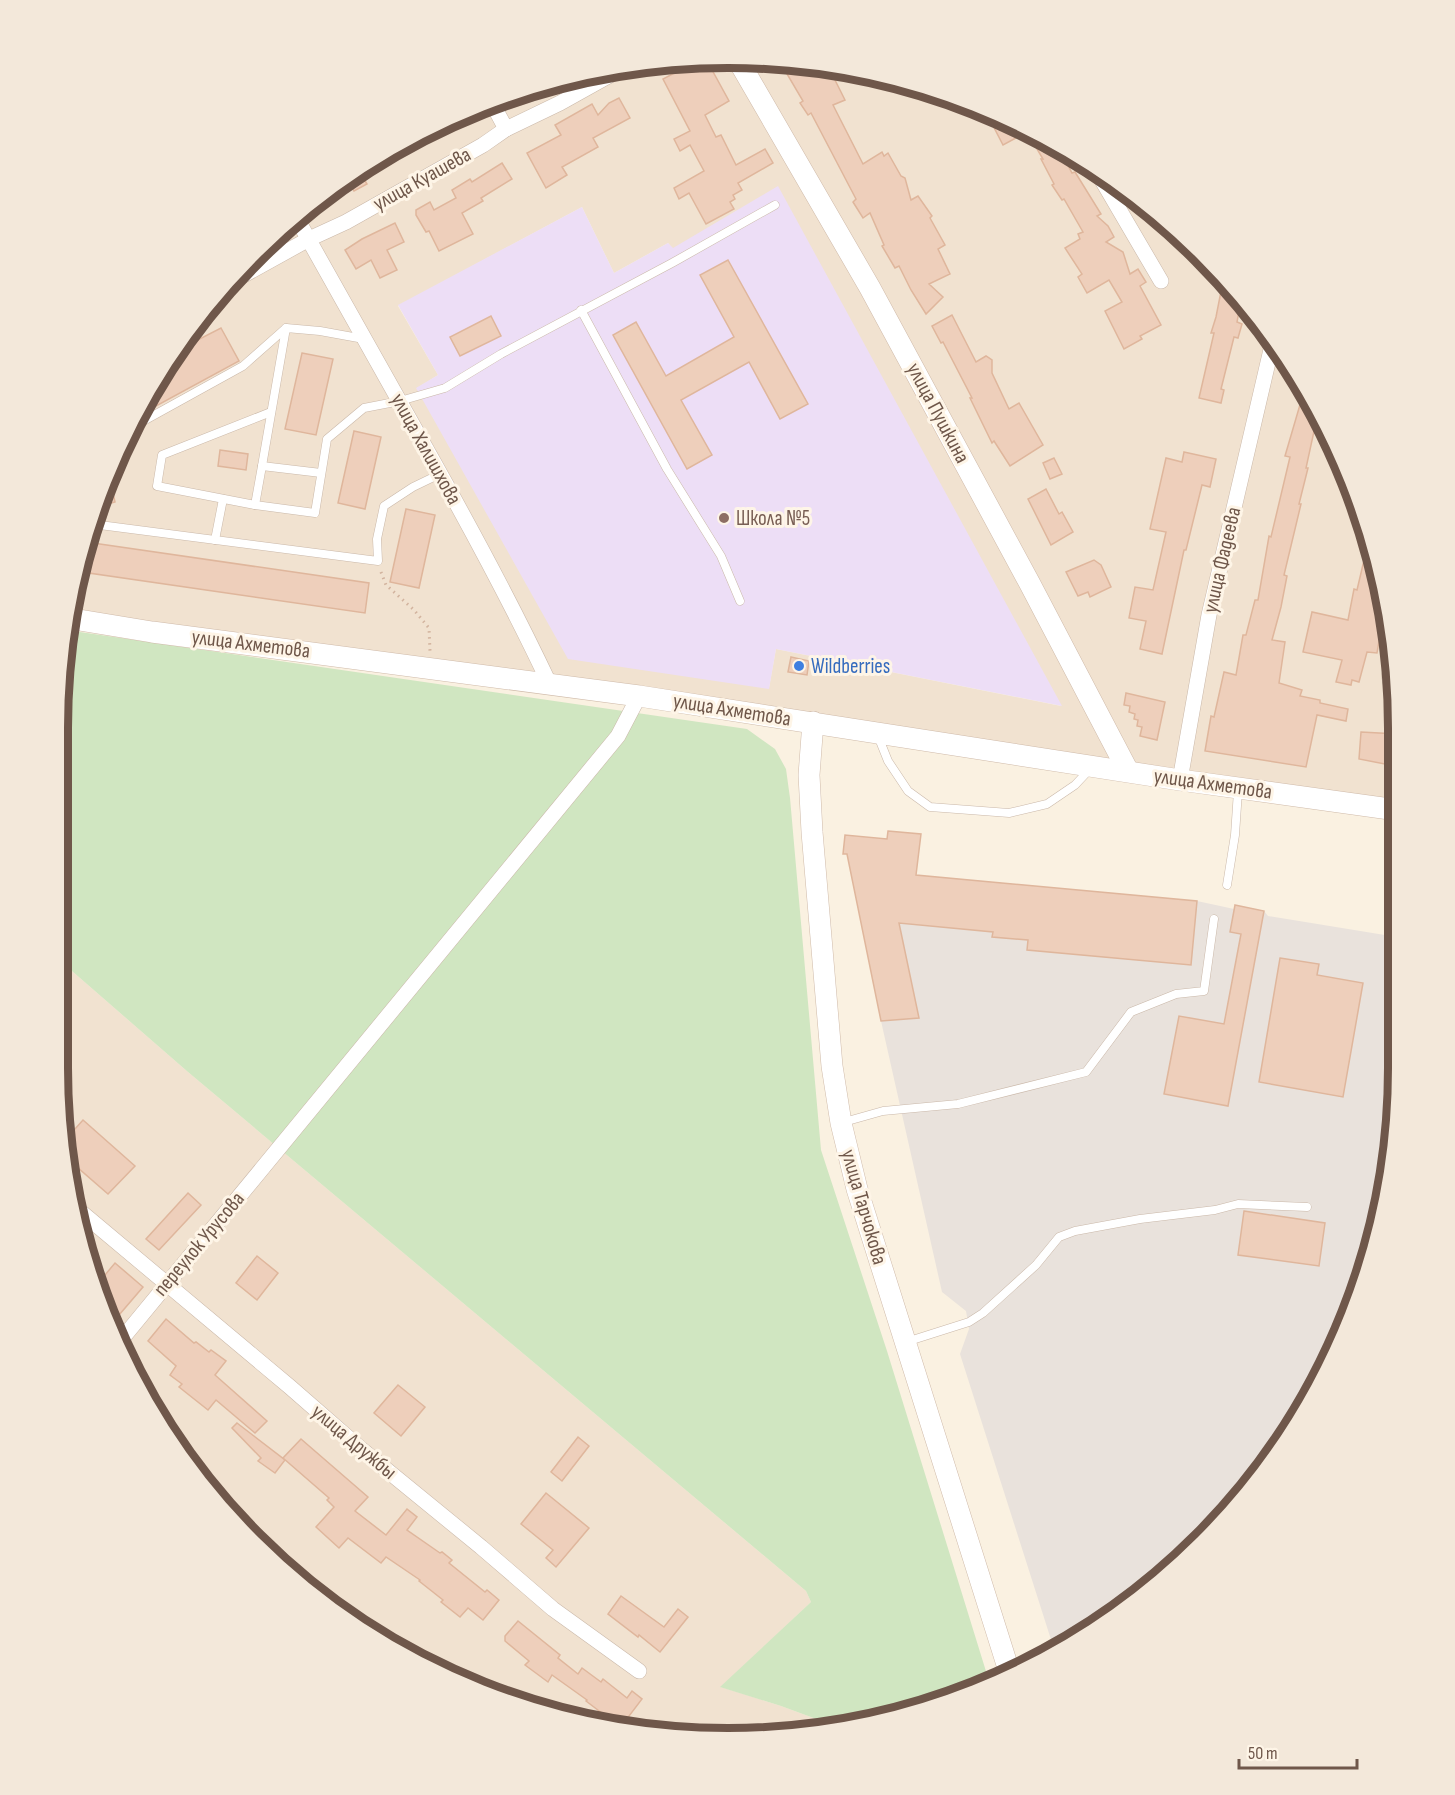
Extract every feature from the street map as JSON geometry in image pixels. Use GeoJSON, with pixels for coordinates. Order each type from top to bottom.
{"type":"FeatureCollection","features":[{"type":"Feature","properties":{"kind":"main road","name":"улица Пушкина"},"geometry":{"type":"LineString","coordinates":[[743,68],[870,288],[1128,771]]}},
{"type":"Feature","properties":{"kind":"main road","name":"улица Ахметова"},"geometry":{"type":"LineString","coordinates":[[77,620],[152,632],[549,683],[1180,780],[1388,809]]}},
{"type":"Feature","properties":{"kind":"main road","name":"улица Тарчокова"},"geometry":{"type":"LineString","coordinates":[[813,722],[809,775],[812,832],[832,1066],[841,1123],[857,1189],[1007,1665]]}},
{"type":"Feature","properties":{"kind":"street","name":"улица Куашева"},"geometry":{"type":"LineString","coordinates":[[252,271],[356,216],[483,145],[506,129],[602,79]]}},
{"type":"Feature","properties":{"kind":"street"},"geometry":{"type":"LineString","coordinates":[[496,110],[506,129]]}},
{"type":"Feature","properties":{"kind":"street"},"geometry":{"type":"LineString","coordinates":[[1107,188],[1161,280]]}},
{"type":"Feature","properties":{"kind":"street","name":"улица Халишхова"},"geometry":{"type":"LineString","coordinates":[[300,224],[366,339],[525,630],[549,683]]}},
{"type":"Feature","properties":{"kind":"street","name":"улица Фадеева"},"geometry":{"type":"LineString","coordinates":[[1180,780],[1209,615],[1270,353]]}},
{"type":"Feature","properties":{"kind":"street","name":"переулок Урусова"},"geometry":{"type":"LineString","coordinates":[[125,1335],[618,736],[639,696]]}},
{"type":"Feature","properties":{"kind":"street","name":"улица Дружбы"},"geometry":{"type":"LineString","coordinates":[[85,1215],[553,1609],[639,1671]]}},
{"type":"Feature","properties":{"kind":"lane"},"geometry":{"type":"LineString","coordinates":[[271,412],[162,455],[157,486],[255,506],[315,513],[327,440],[364,408],[400,401],[445,388],[501,354],[776,205]]}},
{"type":"Feature","properties":{"kind":"lane"},"geometry":{"type":"LineString","coordinates":[[581,310],[667,469],[721,556],[740,601]]}},
{"type":"Feature","properties":{"kind":"lane"},"geometry":{"type":"LineString","coordinates":[[144,421],[243,366],[286,328],[366,339]]}},
{"type":"Feature","properties":{"kind":"lane"},"geometry":{"type":"LineString","coordinates":[[255,506],[286,328]]}},
{"type":"Feature","properties":{"kind":"lane"},"geometry":{"type":"LineString","coordinates":[[262,466],[321,474]]}},
{"type":"Feature","properties":{"kind":"lane"},"geometry":{"type":"LineString","coordinates":[[100,525],[378,561],[377,539],[384,506],[413,487],[440,474]]}},
{"type":"Feature","properties":{"kind":"lane"},"geometry":{"type":"LineString","coordinates":[[215,540],[223,499]]}},
{"type":"Feature","properties":{"kind":"lane"},"geometry":{"type":"LineString","coordinates":[[876,732],[888,761],[908,791],[930,807],[1009,813],[1047,804],[1075,785],[1093,765]]}},
{"type":"Feature","properties":{"kind":"lane"},"geometry":{"type":"LineString","coordinates":[[1227,885],[1235,835],[1238,787]]}},
{"type":"Feature","properties":{"kind":"lane"},"geometry":{"type":"LineString","coordinates":[[841,1123],[883,1111],[958,1104],[1086,1072],[1131,1012],[1176,994],[1204,991],[1214,918]]}},
{"type":"Feature","properties":{"kind":"lane"},"geometry":{"type":"LineString","coordinates":[[905,1342],[969,1322],[1036,1265],[1059,1237],[1075,1231],[1140,1219],[1215,1210],[1238,1204],[1308,1208]]}},
{"type":"Feature","properties":{"kind":"path"},"geometry":{"type":"LineString","coordinates":[[378,561],[386,585],[414,610],[429,628],[429,668]]}},
{"type":"Feature","properties":{"kind":"shaded area"},"geometry":{"type":"Polygon","coordinates":[[[684,69],[771,69],[814,73],[898,90],[940,103],[980,118],[1058,156],[1129,204],[1163,231],[1224,292],[1251,326],[1299,398],[1319,436],[1337,475],[1365,557],[1382,641],[1386,684],[1388,809],[77,619],[90,557],[103,515],[118,475],[156,397],[204,326],[231,292],[292,231],[326,204],[398,156],[436,136],[475,118],[557,90],[641,73],[684,69]],[[582,207],[398,306],[438,375],[417,388],[769,688],[776,649],[1061,706],[668,243],[614,273],[582,207]]]}},
{"type":"Feature","properties":{"kind":"shaded area","name":"Школа №5"},"geometry":{"type":"Polygon","coordinates":[[[778,186],[1062,706],[776,649],[769,689],[568,659],[416,388],[438,375],[398,305],[582,207],[614,273],[668,243],[673,248],[778,186]]]}},
{"type":"Feature","properties":{"kind":"shaded area"},"geometry":{"type":"Polygon","coordinates":[[[850,869],[1197,901],[1234,909],[1236,905],[1264,911],[1268,916],[1388,936],[1388,1068],[1382,1154],[1365,1238],[1337,1320],[1319,1359],[1299,1398],[1276,1434],[1224,1503],[1163,1564],[1094,1616],[1052,1642],[960,1354],[969,1329],[966,1311],[942,1292],[881,1021],[850,869]]]}},
{"type":"Feature","properties":{"kind":"shaded area"},"geometry":{"type":"Polygon","coordinates":[[[68,968],[188,1072],[806,1591],[811,1602],[721,1687],[821,1721],[728,1728],[641,1722],[557,1705],[515,1692],[436,1659],[397,1639],[361,1616],[292,1564],[231,1503],[179,1434],[156,1398],[118,1320],[90,1238],[73,1154],[69,1111],[68,968]]]}},
{"type":"Feature","properties":{"kind":"green space"},"geometry":{"type":"Polygon","coordinates":[[[75,631],[747,729],[775,749],[786,769],[790,798],[821,1150],[887,1351],[987,1674],[898,1705],[821,1721],[720,1687],[811,1602],[806,1591],[188,1072],[68,968],[68,728],[69,684],[75,631]]]}},
{"type":"Feature","properties":{"kind":"building"},"geometry":{"type":"Polygon","coordinates":[[[711,68],[729,101],[705,115],[716,137],[721,135],[736,165],[765,149],[773,163],[738,183],[742,190],[733,195],[735,199],[730,202],[734,209],[706,224],[689,193],[679,199],[674,188],[704,171],[690,145],[680,151],[674,139],[690,131],[663,79],[682,69],[711,68]]]}},
{"type":"Feature","properties":{"kind":"building"},"geometry":{"type":"Polygon","coordinates":[[[785,70],[836,77],[834,78],[845,100],[833,105],[863,164],[882,152],[884,156],[888,153],[901,176],[905,178],[911,200],[918,196],[932,216],[930,218],[945,245],[938,249],[950,274],[929,284],[943,297],[926,314],[899,266],[895,268],[882,246],[884,245],[870,213],[863,218],[853,202],[856,199],[811,113],[808,115],[800,103],[803,101],[785,70]]]}},
{"type":"Feature","properties":{"kind":"building"},"geometry":{"type":"Polygon","coordinates":[[[619,98],[630,118],[593,138],[598,147],[562,167],[567,175],[546,188],[527,153],[561,135],[555,125],[592,104],[598,115],[609,103],[619,98]]]}},
{"type":"Feature","properties":{"kind":"building"},"geometry":{"type":"Polygon","coordinates":[[[992,124],[1019,136],[1003,145],[992,124]]]}},
{"type":"Feature","properties":{"kind":"building"},"geometry":{"type":"Polygon","coordinates":[[[1034,144],[1066,161],[1072,173],[1075,172],[1101,214],[1097,216],[1108,226],[1114,237],[1106,242],[1123,252],[1130,274],[1138,269],[1146,282],[1140,286],[1161,325],[1140,336],[1142,339],[1124,349],[1105,311],[1122,302],[1109,280],[1087,293],[1078,277],[1082,274],[1065,248],[1080,239],[1078,234],[1083,232],[1064,199],[1062,200],[1052,185],[1054,184],[1041,159],[1043,159],[1034,144]]]}},
{"type":"Feature","properties":{"kind":"building"},"geometry":{"type":"Polygon","coordinates":[[[502,163],[512,179],[481,198],[483,201],[462,213],[473,234],[439,251],[429,231],[426,232],[416,215],[416,210],[430,202],[434,210],[456,198],[452,190],[470,179],[472,182],[502,163]]]}},
{"type":"Feature","properties":{"kind":"building"},"geometry":{"type":"Polygon","coordinates":[[[363,178],[367,184],[354,191],[351,186],[363,178]]]}},
{"type":"Feature","properties":{"kind":"building"},"geometry":{"type":"Polygon","coordinates":[[[395,223],[404,242],[387,250],[397,270],[380,278],[371,260],[356,269],[345,250],[395,223]]]}},
{"type":"Feature","properties":{"kind":"building"},"geometry":{"type":"Polygon","coordinates":[[[728,260],[808,404],[780,419],[749,362],[681,400],[712,455],[687,469],[613,335],[636,322],[666,376],[734,337],[700,275],[728,260]]]}},
{"type":"Feature","properties":{"kind":"building"},"geometry":{"type":"Polygon","coordinates":[[[1221,289],[1239,311],[1237,322],[1242,324],[1238,338],[1234,337],[1221,389],[1224,390],[1221,403],[1199,398],[1221,289]]]}},
{"type":"Feature","properties":{"kind":"building"},"geometry":{"type":"Polygon","coordinates":[[[952,315],[976,362],[986,356],[992,360],[992,373],[1009,409],[1019,403],[1043,445],[1010,466],[994,441],[992,443],[970,398],[972,398],[943,342],[941,343],[932,326],[952,315]]]}},
{"type":"Feature","properties":{"kind":"building"},"geometry":{"type":"Polygon","coordinates":[[[491,316],[501,336],[460,356],[450,337],[491,316]]]}},
{"type":"Feature","properties":{"kind":"building"},"geometry":{"type":"Polygon","coordinates":[[[221,328],[239,361],[150,410],[156,397],[192,343],[221,328]]]}},
{"type":"Feature","properties":{"kind":"building"},"geometry":{"type":"Polygon","coordinates":[[[302,353],[333,359],[316,435],[285,429],[302,353]]]}},
{"type":"Feature","properties":{"kind":"building"},"geometry":{"type":"Polygon","coordinates":[[[1301,402],[1315,428],[1299,504],[1301,504],[1284,575],[1287,576],[1281,607],[1272,640],[1285,642],[1279,683],[1302,690],[1300,696],[1348,709],[1346,721],[1317,715],[1306,767],[1205,751],[1211,716],[1214,717],[1224,672],[1236,675],[1243,635],[1246,635],[1255,600],[1258,600],[1269,536],[1271,537],[1290,457],[1285,456],[1301,402]]]}},
{"type":"Feature","properties":{"kind":"building"},"geometry":{"type":"Polygon","coordinates":[[[354,431],[381,437],[365,509],[338,503],[354,431]]]}},
{"type":"Feature","properties":{"kind":"building"},"geometry":{"type":"Polygon","coordinates":[[[220,450],[248,454],[246,470],[218,466],[220,450]]]}},
{"type":"Feature","properties":{"kind":"building"},"geometry":{"type":"Polygon","coordinates":[[[1184,452],[1216,459],[1210,487],[1202,485],[1186,550],[1184,550],[1162,654],[1140,649],[1146,621],[1129,618],[1135,587],[1153,590],[1166,532],[1150,529],[1166,458],[1182,462],[1184,452]]]}},
{"type":"Feature","properties":{"kind":"building"},"geometry":{"type":"Polygon","coordinates":[[[1054,458],[1062,474],[1050,479],[1043,463],[1054,458]]]}},
{"type":"Feature","properties":{"kind":"building"},"geometry":{"type":"Polygon","coordinates":[[[1046,489],[1059,514],[1062,512],[1073,532],[1051,545],[1028,499],[1046,489]]]}},
{"type":"Feature","properties":{"kind":"building"},"geometry":{"type":"Polygon","coordinates":[[[112,490],[115,502],[107,504],[112,490]]]}},
{"type":"Feature","properties":{"kind":"building"},"geometry":{"type":"Polygon","coordinates":[[[406,509],[435,515],[419,588],[390,582],[406,509]]]}},
{"type":"Feature","properties":{"kind":"building"},"geometry":{"type":"Polygon","coordinates":[[[94,543],[369,583],[365,613],[86,573],[94,543]]]}},
{"type":"Feature","properties":{"kind":"building"},"geometry":{"type":"Polygon","coordinates":[[[1365,557],[1380,632],[1377,653],[1367,652],[1359,682],[1352,680],[1351,685],[1336,682],[1342,660],[1303,652],[1312,612],[1348,620],[1354,589],[1357,590],[1365,557]]]}},
{"type":"Feature","properties":{"kind":"building"},"geometry":{"type":"Polygon","coordinates":[[[1094,560],[1101,565],[1111,587],[1090,597],[1088,592],[1078,596],[1066,572],[1094,560]]]}},
{"type":"Feature","properties":{"kind":"building","name":"Wildberries"},"geometry":{"type":"Polygon","coordinates":[[[791,657],[809,661],[807,675],[788,672],[791,657]]]}},
{"type":"Feature","properties":{"kind":"building"},"geometry":{"type":"Polygon","coordinates":[[[1126,693],[1165,702],[1157,740],[1140,736],[1142,727],[1137,726],[1138,720],[1134,719],[1135,714],[1129,712],[1130,706],[1124,705],[1126,693]]]}},
{"type":"Feature","properties":{"kind":"building"},"geometry":{"type":"Polygon","coordinates":[[[1361,732],[1388,734],[1388,765],[1359,759],[1361,732]]]}},
{"type":"Feature","properties":{"kind":"building"},"geometry":{"type":"Polygon","coordinates":[[[888,831],[921,834],[916,875],[1197,901],[1191,965],[1027,950],[1028,940],[992,937],[993,932],[899,923],[919,1018],[881,1021],[847,854],[843,854],[845,835],[887,839],[888,831]]]}},
{"type":"Feature","properties":{"kind":"building"},"geometry":{"type":"Polygon","coordinates":[[[1235,905],[1264,911],[1228,1106],[1164,1094],[1179,1016],[1224,1024],[1241,934],[1230,932],[1235,905]]]}},
{"type":"Feature","properties":{"kind":"building"},"geometry":{"type":"Polygon","coordinates":[[[1280,958],[1319,964],[1317,975],[1363,983],[1343,1097],[1259,1082],[1280,958]]]}},
{"type":"Feature","properties":{"kind":"building"},"geometry":{"type":"Polygon","coordinates":[[[83,1120],[135,1166],[108,1194],[75,1165],[71,1133],[83,1120]]]}},
{"type":"Feature","properties":{"kind":"building"},"geometry":{"type":"Polygon","coordinates":[[[188,1193],[201,1205],[159,1250],[146,1239],[188,1193]]]}},
{"type":"Feature","properties":{"kind":"building"},"geometry":{"type":"Polygon","coordinates":[[[1244,1211],[1325,1223],[1319,1266],[1238,1255],[1244,1211]]]}},
{"type":"Feature","properties":{"kind":"building"},"geometry":{"type":"Polygon","coordinates":[[[257,1256],[278,1273],[257,1300],[236,1283],[257,1256]]]}},
{"type":"Feature","properties":{"kind":"building"},"geometry":{"type":"Polygon","coordinates":[[[115,1263],[143,1287],[117,1317],[100,1271],[105,1275],[115,1263]]]}},
{"type":"Feature","properties":{"kind":"building"},"geometry":{"type":"Polygon","coordinates":[[[166,1319],[194,1343],[196,1342],[209,1352],[211,1350],[226,1361],[215,1375],[267,1421],[255,1433],[216,1400],[208,1410],[179,1387],[182,1384],[170,1375],[176,1366],[148,1341],[166,1319]]]}},
{"type":"Feature","properties":{"kind":"building"},"geometry":{"type":"Polygon","coordinates":[[[398,1385],[425,1407],[401,1436],[374,1413],[398,1385]]]}},
{"type":"Feature","properties":{"kind":"building"},"geometry":{"type":"Polygon","coordinates":[[[237,1423],[285,1460],[275,1473],[258,1461],[261,1458],[232,1428],[237,1423]]]}},
{"type":"Feature","properties":{"kind":"building"},"geometry":{"type":"Polygon","coordinates":[[[578,1437],[589,1446],[562,1481],[551,1472],[578,1437]]]}},
{"type":"Feature","properties":{"kind":"building"},"geometry":{"type":"Polygon","coordinates":[[[301,1439],[368,1497],[355,1511],[386,1535],[407,1509],[417,1517],[407,1530],[440,1553],[442,1552],[452,1560],[449,1563],[485,1592],[487,1590],[499,1600],[483,1620],[468,1608],[460,1617],[441,1602],[443,1600],[420,1580],[386,1557],[381,1563],[348,1538],[339,1548],[316,1527],[334,1507],[327,1500],[329,1498],[283,1458],[301,1439]]]}},
{"type":"Feature","properties":{"kind":"building"},"geometry":{"type":"Polygon","coordinates":[[[546,1493],[589,1528],[556,1567],[546,1558],[553,1550],[521,1524],[546,1493]]]}},
{"type":"Feature","properties":{"kind":"building"},"geometry":{"type":"Polygon","coordinates":[[[621,1596],[664,1627],[678,1609],[688,1617],[660,1652],[608,1614],[621,1596]]]}},
{"type":"Feature","properties":{"kind":"building"},"geometry":{"type":"Polygon","coordinates":[[[518,1621],[560,1655],[558,1658],[578,1674],[582,1668],[601,1682],[603,1679],[627,1698],[632,1691],[642,1699],[626,1720],[606,1716],[552,1675],[548,1682],[525,1665],[529,1661],[505,1641],[505,1636],[518,1621]]]}},
{"type":"Feature","properties":{"kind":"place","name":"Школа №5"},"geometry":{"type":"Point","coordinates":[724,518]}},
{"type":"Feature","properties":{"kind":"place","name":"Wildberries"},"geometry":{"type":"Point","coordinates":[799,666]}}]}
